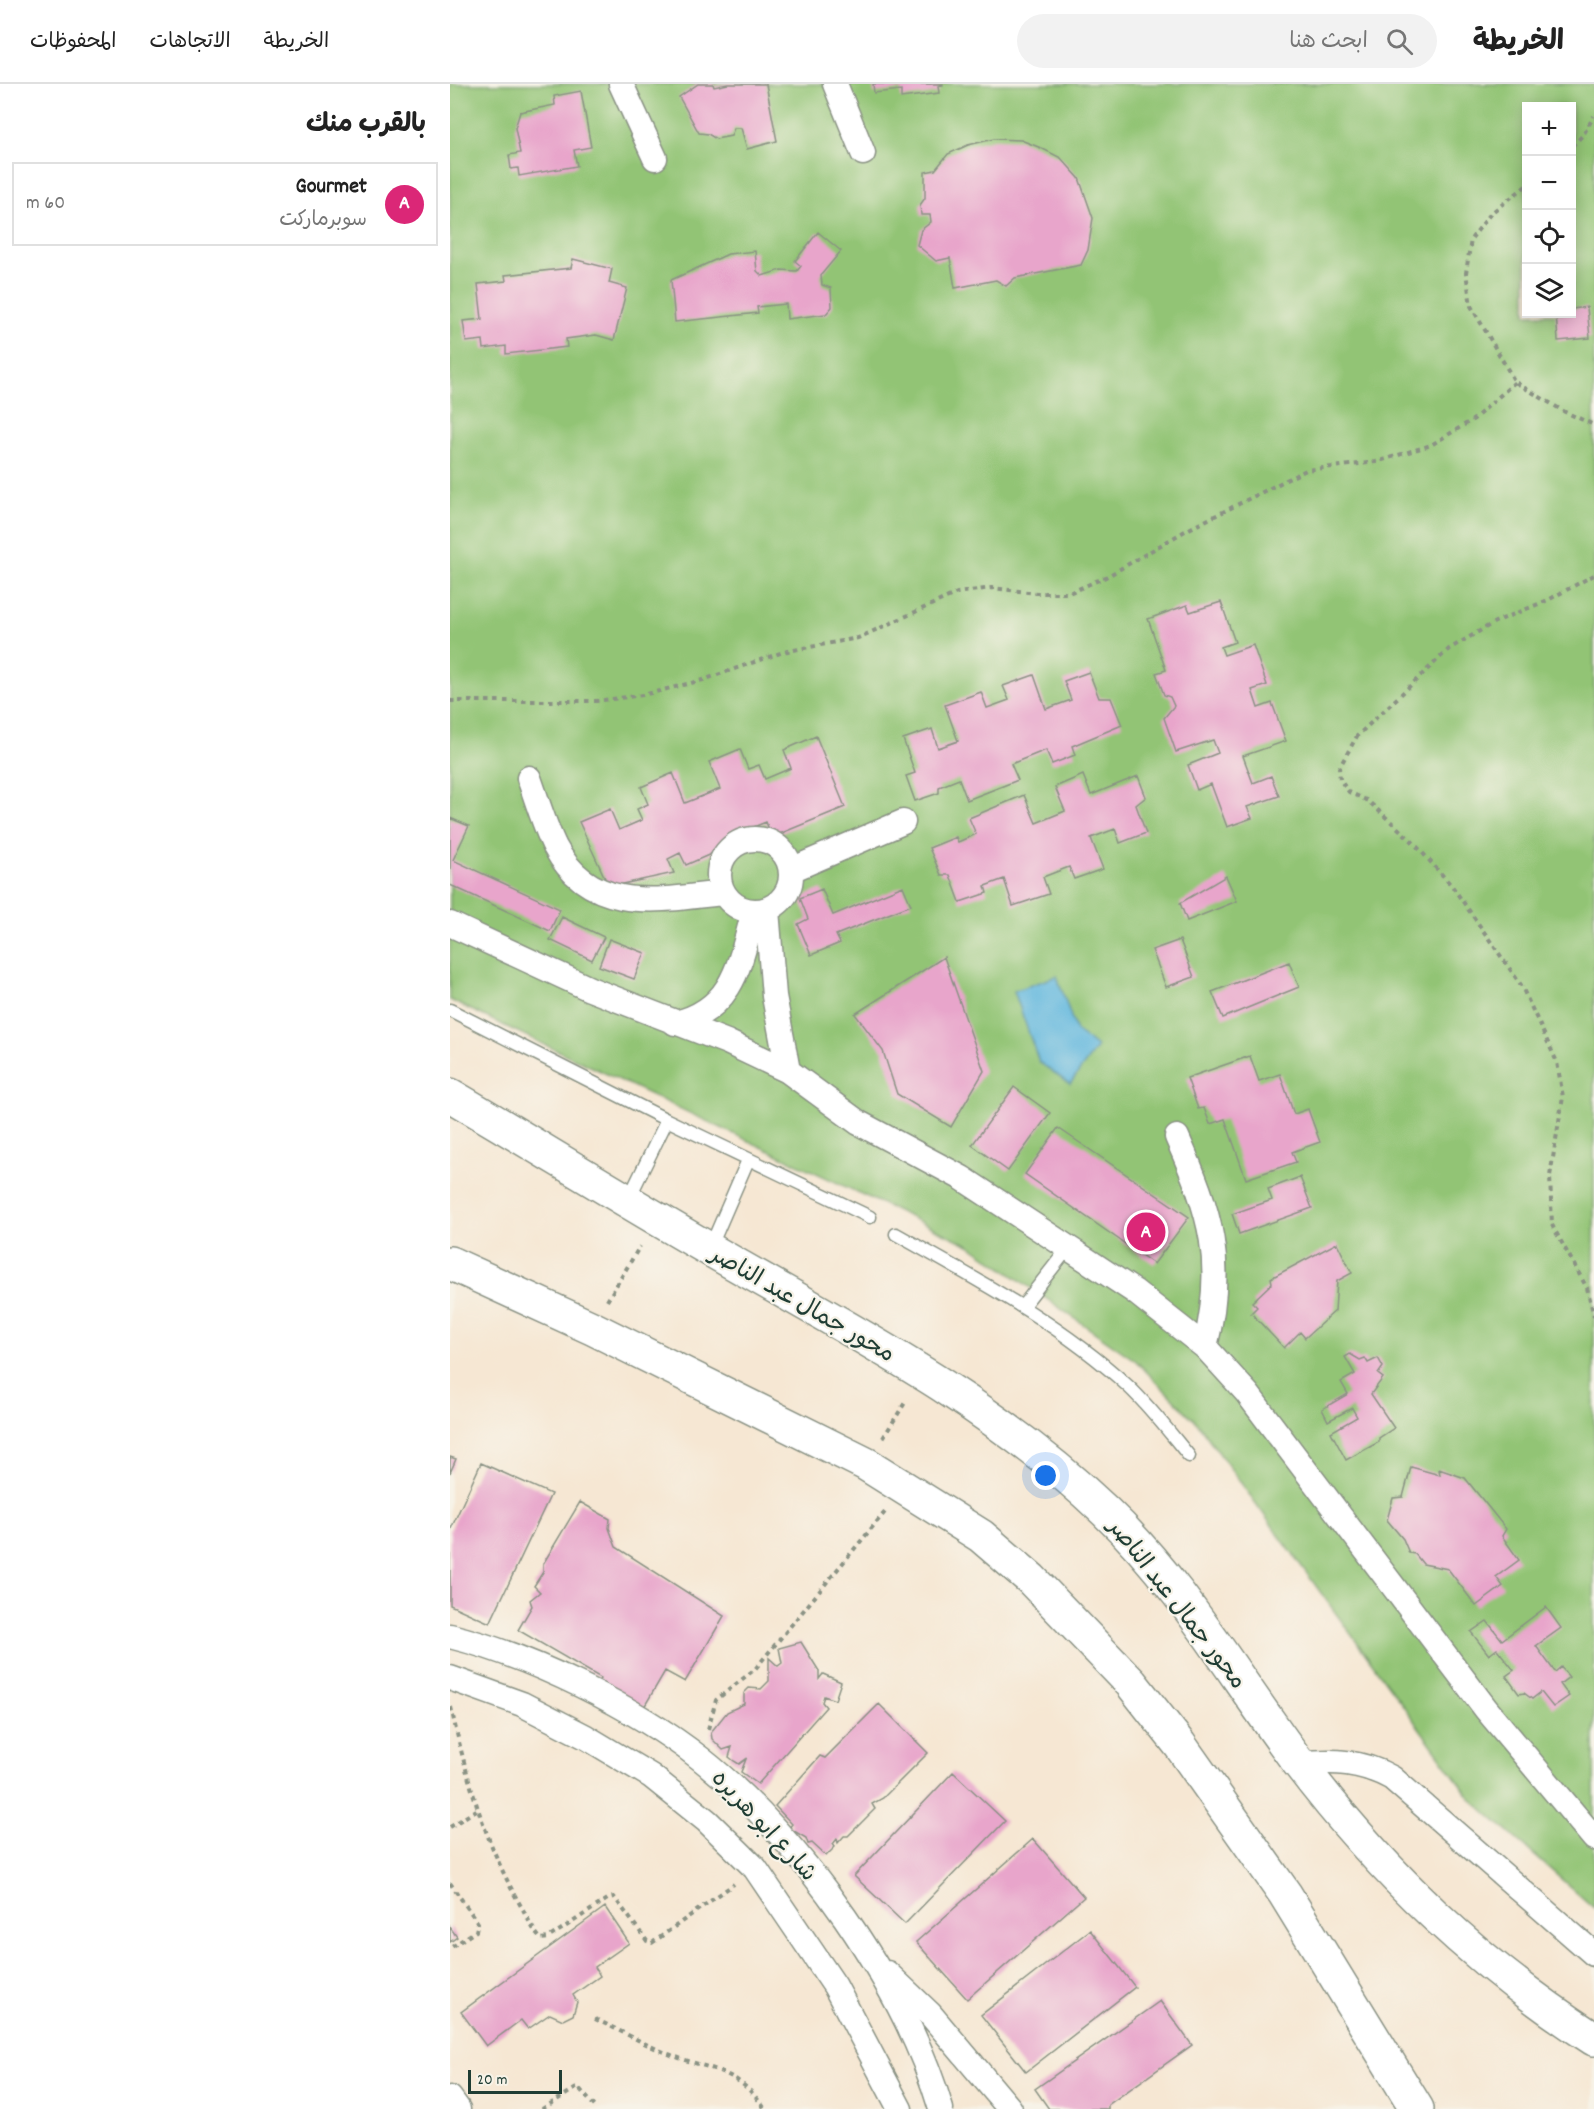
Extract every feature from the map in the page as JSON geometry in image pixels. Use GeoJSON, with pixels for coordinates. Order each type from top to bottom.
{"type":"FeatureCollection","features":[{"type":"Feature","properties":{"kind":"main road","name":"محور جمال عبد الناصر"},"geometry":{"type":"LineString","coordinates":[[450,1095],[710,1250],[924,1373],[1013,1432],[1107,1513],[1149,1559],[1190,1611],[1300,1764],[1400,1884],[1470,1949],[1556,2015],[1594,2039]]}},
{"type":"Feature","properties":{"kind":"main road"},"geometry":{"type":"LineString","coordinates":[[450,1263],[592,1328],[866,1464],[981,1536],[1031,1579],[1131,1683],[1180,1744],[1285,1894],[1417,2109]]}},
{"type":"Feature","properties":{"kind":"street"},"geometry":{"type":"LineString","coordinates":[[621,84],[655,158]]}},
{"type":"Feature","properties":{"kind":"street"},"geometry":{"type":"LineString","coordinates":[[835,84],[863,153]]}},
{"type":"Feature","properties":{"kind":"street"},"geometry":{"type":"LineString","coordinates":[[529,778],[555,847],[571,869],[591,886],[616,897],[642,902],[722,892]]}},
{"type":"Feature","properties":{"kind":"street"},"geometry":{"type":"LineString","coordinates":[[791,870],[903,822]]}},
{"type":"Feature","properties":{"kind":"street"},"geometry":{"type":"LineString","coordinates":[[752,839],[770,842],[784,853],[791,870],[790,886],[781,901],[760,911],[735,906],[722,892],[718,875],[722,858],[734,844],[752,839]]}},
{"type":"Feature","properties":{"kind":"street"},"geometry":{"type":"LineString","coordinates":[[675,1023],[702,1014],[714,1005],[728,988],[736,974],[760,911]]}},
{"type":"Feature","properties":{"kind":"street"},"geometry":{"type":"LineString","coordinates":[[760,911],[788,1071]]}},
{"type":"Feature","properties":{"kind":"street"},"geometry":{"type":"LineString","coordinates":[[450,924],[590,989],[727,1041],[788,1071],[860,1123],[962,1178],[1070,1247],[1155,1306],[1206,1347],[1247,1393],[1486,1709],[1594,1838]]}},
{"type":"Feature","properties":{"kind":"street"},"geometry":{"type":"LineString","coordinates":[[1177,1137],[1206,1207],[1214,1239],[1215,1294],[1206,1347]]}},
{"type":"Feature","properties":{"kind":"street","name":"شارع ابو هريره"},"geometry":{"type":"LineString","coordinates":[[450,1636],[520,1658],[577,1684],[633,1715],[699,1758],[736,1789],[817,1879],[875,1961],[929,2068],[941,2109]]}},
{"type":"Feature","properties":{"kind":"street","name":"شارع ابو هريره"},"geometry":{"type":"LineString","coordinates":[[450,1678],[472,1684],[522,1704],[586,1737],[651,1776],[707,1821],[755,1868],[835,1986],[900,2109]]}},
{"type":"Feature","properties":{"kind":"street"},"geometry":{"type":"LineString","coordinates":[[1300,1764],[1343,1761],[1360,1764],[1392,1778],[1594,1954]]}},
{"type":"Feature","properties":{"kind":"street"},"geometry":{"type":"LineString","coordinates":[[875,1961],[930,2014],[1010,2109]]}},
{"type":"Feature","properties":{"kind":"street"},"geometry":{"type":"LineString","coordinates":[[450,2098],[458,2109]]}},
{"type":"Feature","properties":{"kind":"lane"},"geometry":{"type":"LineString","coordinates":[[450,1010],[748,1160],[870,1217]]}},
{"type":"Feature","properties":{"kind":"lane"},"geometry":{"type":"LineString","coordinates":[[628,1200],[667,1120]]}},
{"type":"Feature","properties":{"kind":"lane"},"geometry":{"type":"LineString","coordinates":[[710,1250],[748,1160]]}},
{"type":"Feature","properties":{"kind":"lane"},"geometry":{"type":"LineString","coordinates":[[896,1234],[1022,1307],[1095,1359],[1129,1387],[1189,1456]]}},
{"type":"Feature","properties":{"kind":"lane"},"geometry":{"type":"LineString","coordinates":[[1022,1307],[1070,1247]]}},
{"type":"Feature","properties":{"kind":"path"},"geometry":{"type":"LineString","coordinates":[[1576,142],[1594,116]]}},
{"type":"Feature","properties":{"kind":"path"},"geometry":{"type":"LineString","coordinates":[[1522,190],[1491,213],[1471,239],[1466,273],[1471,306],[1515,382],[1564,412],[1594,424]]}},
{"type":"Feature","properties":{"kind":"path"},"geometry":{"type":"LineString","coordinates":[[450,701],[596,701],[643,695],[703,680],[783,652],[858,638],[957,593],[991,588],[1037,593],[1069,593],[1108,576],[1185,531],[1306,470],[1376,462],[1431,445],[1474,420],[1515,382]]}},
{"type":"Feature","properties":{"kind":"path"},"geometry":{"type":"LineString","coordinates":[[1594,575],[1548,600],[1495,622],[1449,649],[1357,736],[1339,768],[1340,780],[1349,792],[1368,801],[1412,841],[1452,886],[1521,985],[1557,1062],[1563,1097],[1550,1176],[1552,1224],[1587,1288],[1594,1316]]}},
{"type":"Feature","properties":{"kind":"path"},"geometry":{"type":"LineString","coordinates":[[592,1328],[656,1218]]}},
{"type":"Feature","properties":{"kind":"path"},"geometry":{"type":"LineString","coordinates":[[866,1464],[924,1373]]}},
{"type":"Feature","properties":{"kind":"path"},"geometry":{"type":"LineString","coordinates":[[699,1758],[716,1700],[755,1669],[905,1488]]}},
{"type":"Feature","properties":{"kind":"path"},"geometry":{"type":"LineString","coordinates":[[450,1704],[462,1757],[478,1809],[513,1890],[542,1939],[548,1938],[614,1897],[647,1941],[652,1943],[755,1868]]}},
{"type":"Feature","properties":{"kind":"path"},"geometry":{"type":"LineString","coordinates":[[450,1827],[478,1809]]}},
{"type":"Feature","properties":{"kind":"path"},"geometry":{"type":"LineString","coordinates":[[450,1882],[478,1923],[476,1931],[450,1948]]}},
{"type":"Feature","properties":{"kind":"path"},"geometry":{"type":"LineString","coordinates":[[595,2019],[668,2054],[699,2062],[733,2076],[752,2091],[765,2109]]}},
{"type":"Feature","properties":{"kind":"path"},"geometry":{"type":"LineString","coordinates":[[542,2109],[578,2087],[597,2109]]}},
{"type":"Feature","properties":{"kind":"green space"},"geometry":{"type":"Polygon","coordinates":[[[450,84],[1594,84],[1594,1908],[1471,1799],[1198,1424],[1136,1361],[969,1245],[450,1000],[450,84]]]}},
{"type":"Feature","properties":{"kind":"water"},"geometry":{"type":"Polygon","coordinates":[[[1057,976],[1076,1031],[1097,1047],[1070,1084],[1039,1062],[1014,991],[1057,976]]]}},
{"type":"Feature","properties":{"kind":"building"},"geometry":{"type":"Polygon","coordinates":[[[698,84],[713,84],[714,87],[728,84],[766,84],[777,141],[747,149],[741,128],[734,128],[731,136],[716,139],[708,134],[699,133],[679,97],[698,84]]]}},
{"type":"Feature","properties":{"kind":"building"},"geometry":{"type":"Polygon","coordinates":[[[873,84],[943,85],[938,86],[939,93],[901,98],[901,90],[874,93],[873,84]]]}},
{"type":"Feature","properties":{"kind":"building"},"geometry":{"type":"Polygon","coordinates":[[[581,91],[591,147],[574,150],[577,166],[519,176],[518,168],[511,169],[509,155],[520,153],[515,128],[520,112],[555,105],[554,96],[581,91]]]}},
{"type":"Feature","properties":{"kind":"building"},"geometry":{"type":"Polygon","coordinates":[[[994,139],[1021,140],[1041,148],[1061,158],[1079,178],[1093,218],[1088,250],[1081,265],[1015,278],[1006,286],[996,280],[955,288],[950,258],[936,261],[917,245],[921,230],[931,222],[930,215],[921,215],[920,205],[925,198],[925,172],[935,170],[948,154],[968,145],[994,139]]]}},
{"type":"Feature","properties":{"kind":"building"},"geometry":{"type":"Polygon","coordinates":[[[818,232],[841,251],[821,275],[822,285],[831,288],[832,307],[826,314],[787,319],[786,304],[757,307],[758,313],[675,322],[671,280],[728,254],[755,251],[757,271],[762,276],[781,270],[797,271],[801,266],[795,261],[818,232]]]}},
{"type":"Feature","properties":{"kind":"building"},"geometry":{"type":"Polygon","coordinates":[[[573,259],[612,269],[609,283],[627,288],[614,340],[596,335],[566,339],[567,347],[506,354],[506,346],[484,349],[483,340],[466,342],[463,321],[482,319],[478,284],[506,281],[505,275],[571,268],[573,259]]]}},
{"type":"Feature","properties":{"kind":"building"},"geometry":{"type":"Polygon","coordinates":[[[1587,307],[1590,338],[1558,341],[1556,318],[1576,318],[1576,308],[1587,307]]]}},
{"type":"Feature","properties":{"kind":"building"},"geometry":{"type":"Polygon","coordinates":[[[1221,602],[1235,642],[1221,647],[1224,655],[1253,645],[1267,685],[1252,690],[1258,708],[1272,703],[1286,741],[1243,756],[1253,783],[1271,776],[1279,796],[1247,807],[1252,818],[1227,827],[1211,784],[1197,790],[1188,765],[1218,753],[1213,740],[1176,752],[1164,718],[1174,706],[1170,697],[1164,695],[1156,673],[1166,670],[1148,619],[1187,605],[1190,612],[1221,602]]]}},
{"type":"Feature","properties":{"kind":"building"},"geometry":{"type":"Polygon","coordinates":[[[1089,672],[1099,698],[1111,698],[1122,725],[1072,746],[1075,755],[1052,764],[1046,750],[1011,764],[1018,780],[967,800],[959,779],[939,787],[939,793],[915,801],[906,776],[915,773],[903,739],[932,729],[938,748],[958,741],[945,705],[981,692],[987,708],[1009,700],[1003,686],[1034,675],[1046,709],[1071,700],[1064,681],[1089,672]]]}},
{"type":"Feature","properties":{"kind":"building"},"geometry":{"type":"Polygon","coordinates":[[[816,736],[845,807],[772,837],[766,822],[751,828],[754,835],[686,865],[680,853],[668,859],[674,873],[609,887],[579,822],[610,809],[619,830],[642,820],[637,809],[648,804],[641,787],[673,773],[685,803],[720,789],[709,762],[740,749],[748,769],[759,765],[765,779],[791,768],[784,750],[816,736]]]}},
{"type":"Feature","properties":{"kind":"building"},"geometry":{"type":"Polygon","coordinates":[[[1083,775],[1091,795],[1138,776],[1146,797],[1136,805],[1146,833],[1120,843],[1115,829],[1091,838],[1103,869],[1074,879],[1069,867],[1043,877],[1049,894],[1013,906],[1004,879],[985,886],[987,893],[960,902],[950,875],[941,875],[929,848],[956,837],[958,842],[976,834],[969,818],[1024,795],[1036,823],[1065,811],[1055,787],[1083,775]]]}},
{"type":"Feature","properties":{"kind":"building"},"geometry":{"type":"Polygon","coordinates":[[[450,818],[469,826],[453,860],[560,909],[550,931],[450,885],[450,818]]]}},
{"type":"Feature","properties":{"kind":"building"},"geometry":{"type":"Polygon","coordinates":[[[1226,876],[1237,901],[1187,921],[1180,903],[1226,876]]]}},
{"type":"Feature","properties":{"kind":"building"},"geometry":{"type":"Polygon","coordinates":[[[903,886],[911,905],[836,935],[840,943],[811,955],[798,924],[808,919],[800,898],[822,889],[833,915],[903,886]]]}},
{"type":"Feature","properties":{"kind":"building"},"geometry":{"type":"Polygon","coordinates":[[[562,917],[604,937],[592,960],[550,940],[562,917]]]}},
{"type":"Feature","properties":{"kind":"building"},"geometry":{"type":"Polygon","coordinates":[[[609,939],[645,953],[634,979],[599,966],[609,939]]]}},
{"type":"Feature","properties":{"kind":"building"},"geometry":{"type":"Polygon","coordinates":[[[1180,940],[1194,977],[1166,987],[1152,950],[1180,940]]]}},
{"type":"Feature","properties":{"kind":"building"},"geometry":{"type":"Polygon","coordinates":[[[944,957],[984,1071],[951,1127],[897,1094],[883,1051],[855,1014],[944,957]]]}},
{"type":"Feature","properties":{"kind":"building"},"geometry":{"type":"Polygon","coordinates":[[[1289,962],[1299,987],[1223,1018],[1212,992],[1289,962]]]}},
{"type":"Feature","properties":{"kind":"building"},"geometry":{"type":"Polygon","coordinates":[[[1250,1056],[1259,1081],[1280,1074],[1294,1114],[1308,1109],[1320,1142],[1292,1152],[1296,1162],[1246,1179],[1225,1119],[1210,1124],[1204,1108],[1198,1109],[1187,1078],[1250,1056]]]}},
{"type":"Feature","properties":{"kind":"building"},"geometry":{"type":"Polygon","coordinates":[[[1014,1087],[1050,1113],[1008,1171],[972,1145],[1014,1087]]]}},
{"type":"Feature","properties":{"kind":"building"},"geometry":{"type":"Polygon","coordinates":[[[1058,1128],[1189,1217],[1154,1264],[1025,1174],[1058,1128]]]}},
{"type":"Feature","properties":{"kind":"building"},"geometry":{"type":"Polygon","coordinates":[[[1300,1177],[1312,1208],[1239,1234],[1232,1214],[1272,1200],[1268,1189],[1300,1177]]]}},
{"type":"Feature","properties":{"kind":"building"},"geometry":{"type":"Polygon","coordinates":[[[1337,1243],[1352,1273],[1337,1281],[1335,1311],[1305,1338],[1300,1332],[1284,1348],[1251,1313],[1257,1307],[1252,1302],[1272,1283],[1271,1278],[1337,1243]]]}},
{"type":"Feature","properties":{"kind":"building"},"geometry":{"type":"Polygon","coordinates":[[[1350,1354],[1360,1360],[1365,1358],[1368,1363],[1378,1358],[1383,1367],[1378,1374],[1383,1378],[1371,1394],[1394,1428],[1379,1438],[1379,1442],[1346,1460],[1331,1432],[1357,1417],[1352,1408],[1328,1421],[1322,1409],[1348,1394],[1341,1382],[1355,1374],[1345,1357],[1350,1354]]]}},
{"type":"Feature","properties":{"kind":"building"},"geometry":{"type":"Polygon","coordinates":[[[450,1457],[456,1459],[450,1473],[450,1457]]]}},
{"type":"Feature","properties":{"kind":"building"},"geometry":{"type":"Polygon","coordinates":[[[481,1463],[551,1494],[490,1623],[450,1605],[450,1531],[481,1463]]]}},
{"type":"Feature","properties":{"kind":"building"},"geometry":{"type":"Polygon","coordinates":[[[1411,1467],[1440,1475],[1439,1469],[1465,1478],[1506,1529],[1502,1536],[1519,1560],[1496,1577],[1503,1586],[1476,1606],[1448,1569],[1423,1564],[1415,1554],[1409,1553],[1403,1539],[1387,1520],[1393,1498],[1403,1497],[1411,1467]]]}},
{"type":"Feature","properties":{"kind":"building"},"geometry":{"type":"Polygon","coordinates":[[[580,1502],[610,1519],[609,1528],[616,1547],[724,1616],[685,1682],[665,1671],[643,1709],[599,1683],[601,1678],[518,1630],[532,1606],[530,1600],[540,1592],[534,1586],[543,1572],[543,1564],[580,1502]]]}},
{"type":"Feature","properties":{"kind":"building"},"geometry":{"type":"Polygon","coordinates":[[[1546,1607],[1561,1628],[1536,1646],[1555,1672],[1561,1667],[1569,1677],[1560,1684],[1569,1696],[1553,1707],[1541,1692],[1532,1699],[1524,1693],[1519,1694],[1506,1676],[1514,1670],[1497,1649],[1489,1655],[1471,1632],[1487,1621],[1502,1640],[1546,1607]]]}},
{"type":"Feature","properties":{"kind":"building"},"geometry":{"type":"Polygon","coordinates":[[[801,1642],[819,1671],[819,1679],[823,1674],[841,1682],[835,1700],[824,1696],[822,1702],[826,1707],[758,1784],[741,1772],[746,1759],[739,1764],[734,1761],[729,1757],[732,1747],[723,1750],[712,1739],[711,1732],[727,1712],[744,1704],[744,1693],[749,1688],[761,1689],[769,1681],[769,1658],[778,1666],[782,1663],[779,1648],[801,1642]]]}},
{"type":"Feature","properties":{"kind":"building"},"geometry":{"type":"Polygon","coordinates":[[[879,1704],[928,1753],[883,1798],[872,1804],[875,1809],[848,1836],[844,1836],[838,1843],[837,1839],[833,1844],[835,1847],[826,1856],[812,1843],[808,1844],[806,1838],[789,1828],[792,1824],[775,1806],[820,1756],[825,1758],[879,1704]]]}},
{"type":"Feature","properties":{"kind":"building"},"geometry":{"type":"Polygon","coordinates":[[[953,1772],[1005,1821],[905,1924],[854,1876],[953,1772]]]}},
{"type":"Feature","properties":{"kind":"building"},"geometry":{"type":"Polygon","coordinates":[[[1033,1839],[1084,1897],[967,1999],[916,1942],[1033,1839]]]}},
{"type":"Feature","properties":{"kind":"building"},"geometry":{"type":"Polygon","coordinates":[[[605,1907],[629,1943],[595,1967],[600,1976],[573,1995],[577,2002],[573,2015],[563,2020],[550,2014],[528,2029],[521,2020],[486,2046],[461,2012],[605,1907]]]}},
{"type":"Feature","properties":{"kind":"building"},"geometry":{"type":"Polygon","coordinates":[[[450,1927],[457,1937],[450,1942],[450,1927]]]}},
{"type":"Feature","properties":{"kind":"building"},"geometry":{"type":"Polygon","coordinates":[[[1090,1930],[1135,1987],[1026,2072],[981,2015],[1090,1930]]]}},
{"type":"Feature","properties":{"kind":"building"},"geometry":{"type":"Polygon","coordinates":[[[1160,2001],[1192,2045],[1108,2105],[1108,2109],[1049,2109],[1035,2089],[1160,2001]]]}},
{"type":"Feature","properties":{"kind":"place","name":"Gourmet"},"geometry":{"type":"Point","coordinates":[1146,1232]}}]}
